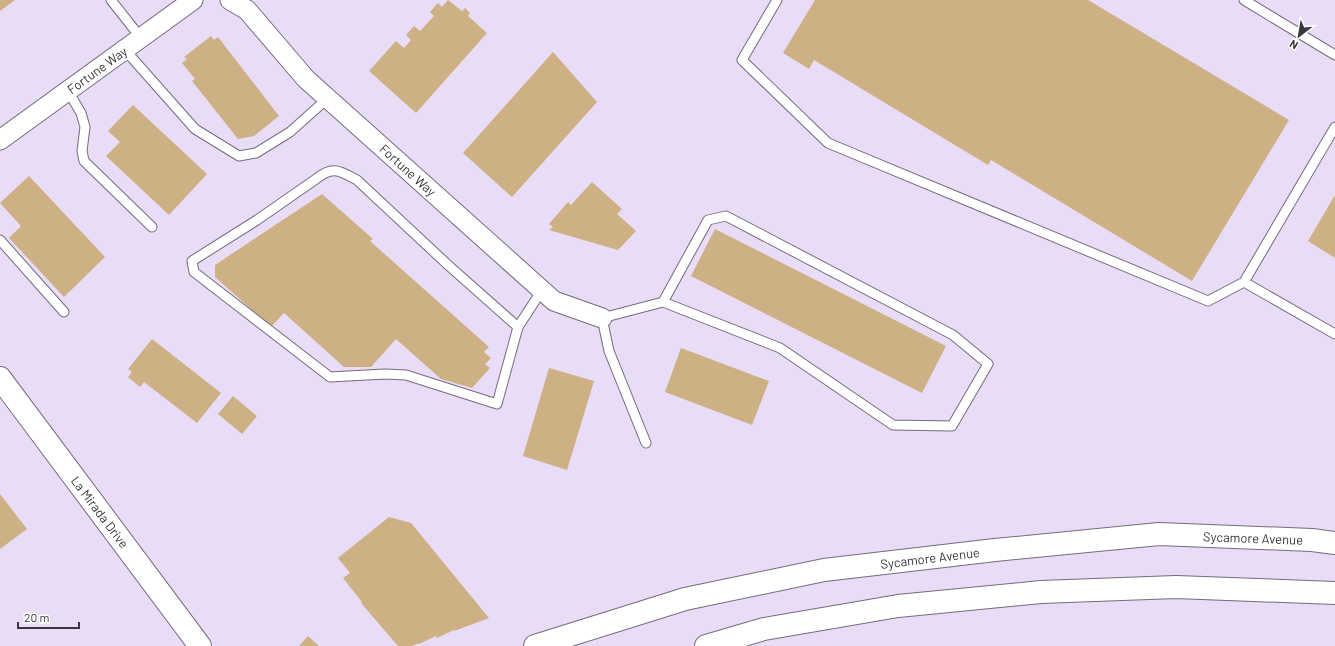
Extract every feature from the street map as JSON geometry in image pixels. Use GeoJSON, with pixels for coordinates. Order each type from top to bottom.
{"type":"FeatureCollection","features":[{"type":"Feature","properties":{"kind":"main road","name":"La Mirada Drive"},"geometry":{"type":"LineString","coordinates":[[0,378],[200,646]]}},
{"type":"Feature","properties":{"kind":"main road","name":"Sycamore Avenue"},"geometry":{"type":"LineString","coordinates":[[535,646],[685,599],[824,570],[995,550],[1159,534],[1312,540],[1335,543]]}},
{"type":"Feature","properties":{"kind":"main road"},"geometry":{"type":"LineString","coordinates":[[706,646],[764,629],[898,606],[1041,592],[1176,587],[1335,593]]}},
{"type":"Feature","properties":{"kind":"street","name":"Fortune Way"},"geometry":{"type":"LineString","coordinates":[[0,140],[193,0]]}},
{"type":"Feature","properties":{"kind":"street","name":"Fortune Way"},"geometry":{"type":"LineString","coordinates":[[235,1],[247,10],[306,79],[554,301],[602,318]]}},
{"type":"Feature","properties":{"kind":"lane"},"geometry":{"type":"LineString","coordinates":[[111,0],[141,38]]}},
{"type":"Feature","properties":{"kind":"lane"},"geometry":{"type":"LineString","coordinates":[[776,0],[742,60],[828,144],[1208,301],[1244,282],[1335,127]]}},
{"type":"Feature","properties":{"kind":"lane"},"geometry":{"type":"LineString","coordinates":[[1244,0],[1335,55]]}},
{"type":"Feature","properties":{"kind":"lane"},"geometry":{"type":"LineString","coordinates":[[125,50],[195,129],[239,156],[256,153],[290,132],[328,98]]}},
{"type":"Feature","properties":{"kind":"lane"},"geometry":{"type":"LineString","coordinates":[[68,91],[81,113],[83,120],[84,127],[82,152],[84,161],[152,227]]}},
{"type":"Feature","properties":{"kind":"lane"},"geometry":{"type":"LineString","coordinates":[[518,327],[448,265],[357,180],[340,171],[325,172],[257,220],[192,261],[194,272],[330,377],[385,374],[406,375],[497,404],[518,327],[542,290]]}},
{"type":"Feature","properties":{"kind":"lane"},"geometry":{"type":"LineString","coordinates":[[646,443],[609,351],[602,318],[662,302],[780,348],[893,425],[952,426],[988,364],[953,335],[726,216],[708,220],[662,302]]}},
{"type":"Feature","properties":{"kind":"lane"},"geometry":{"type":"LineString","coordinates":[[0,240],[64,312]]}},
{"type":"Feature","properties":{"kind":"lane"},"geometry":{"type":"LineString","coordinates":[[1244,282],[1335,334]]}},
{"type":"Feature","properties":{"kind":"shaded area"},"geometry":{"type":"Polygon","coordinates":[[[0,0],[1335,0],[1335,646],[0,646],[0,0]]]}},
{"type":"Feature","properties":{"kind":"building"},"geometry":{"type":"Polygon","coordinates":[[[0,0],[15,0],[0,11],[0,0]]]}},
{"type":"Feature","properties":{"kind":"building"},"geometry":{"type":"Polygon","coordinates":[[[448,0],[462,11],[465,8],[470,13],[468,16],[487,33],[416,113],[369,71],[396,41],[404,48],[411,40],[406,35],[414,26],[420,31],[434,16],[430,12],[438,3],[442,7],[448,0]]]}},
{"type":"Feature","properties":{"kind":"building"},"geometry":{"type":"Polygon","coordinates":[[[815,0],[1088,0],[1289,120],[1192,281],[991,160],[988,165],[814,60],[809,69],[783,53],[815,0]]]}},
{"type":"Feature","properties":{"kind":"building"},"geometry":{"type":"Polygon","coordinates":[[[211,36],[214,40],[218,37],[279,116],[254,136],[238,139],[192,81],[195,79],[182,63],[187,59],[184,57],[211,36]]]}},
{"type":"Feature","properties":{"kind":"building"},"geometry":{"type":"Polygon","coordinates":[[[553,52],[597,102],[512,197],[463,153],[553,52]]]}},
{"type":"Feature","properties":{"kind":"building"},"geometry":{"type":"Polygon","coordinates":[[[133,105],[207,174],[169,215],[106,156],[120,142],[108,131],[133,105]]]}},
{"type":"Feature","properties":{"kind":"building"},"geometry":{"type":"Polygon","coordinates":[[[29,176],[105,257],[64,297],[9,238],[21,226],[0,203],[29,176]]]}},
{"type":"Feature","properties":{"kind":"building"},"geometry":{"type":"Polygon","coordinates":[[[592,182],[622,209],[617,214],[636,231],[618,250],[549,230],[553,227],[549,224],[568,202],[571,205],[592,182]]]}},
{"type":"Feature","properties":{"kind":"building"},"geometry":{"type":"Polygon","coordinates":[[[322,194],[373,239],[370,241],[489,347],[484,352],[491,358],[485,364],[490,368],[472,388],[441,379],[396,339],[371,367],[344,367],[284,313],[271,327],[215,277],[215,265],[322,194]]]}},
{"type":"Feature","properties":{"kind":"building"},"geometry":{"type":"Polygon","coordinates":[[[1335,195],[1335,258],[1308,241],[1335,195]]]}},
{"type":"Feature","properties":{"kind":"building"},"geometry":{"type":"Polygon","coordinates":[[[715,229],[946,346],[922,393],[691,276],[715,229]]]}},
{"type":"Feature","properties":{"kind":"building"},"geometry":{"type":"Polygon","coordinates":[[[152,339],[221,393],[197,423],[144,382],[140,387],[128,377],[132,372],[128,369],[152,339]]]}},
{"type":"Feature","properties":{"kind":"building"},"geometry":{"type":"Polygon","coordinates":[[[681,348],[769,381],[752,425],[665,392],[681,348]]]}},
{"type":"Feature","properties":{"kind":"building"},"geometry":{"type":"Polygon","coordinates":[[[549,368],[594,381],[567,470],[523,456],[549,368]]]}},
{"type":"Feature","properties":{"kind":"building"},"geometry":{"type":"Polygon","coordinates":[[[233,396],[257,416],[242,434],[218,414],[233,396]]]}},
{"type":"Feature","properties":{"kind":"building"},"geometry":{"type":"Polygon","coordinates":[[[0,494],[27,529],[0,549],[0,494]]]}},
{"type":"Feature","properties":{"kind":"building"},"geometry":{"type":"Polygon","coordinates":[[[389,517],[411,523],[489,618],[454,630],[437,638],[436,636],[419,644],[412,646],[398,646],[361,603],[362,602],[343,578],[350,573],[338,558],[389,517]]]}},
{"type":"Feature","properties":{"kind":"building"},"geometry":{"type":"Polygon","coordinates":[[[308,636],[319,646],[299,646],[308,636]]]}}]}
